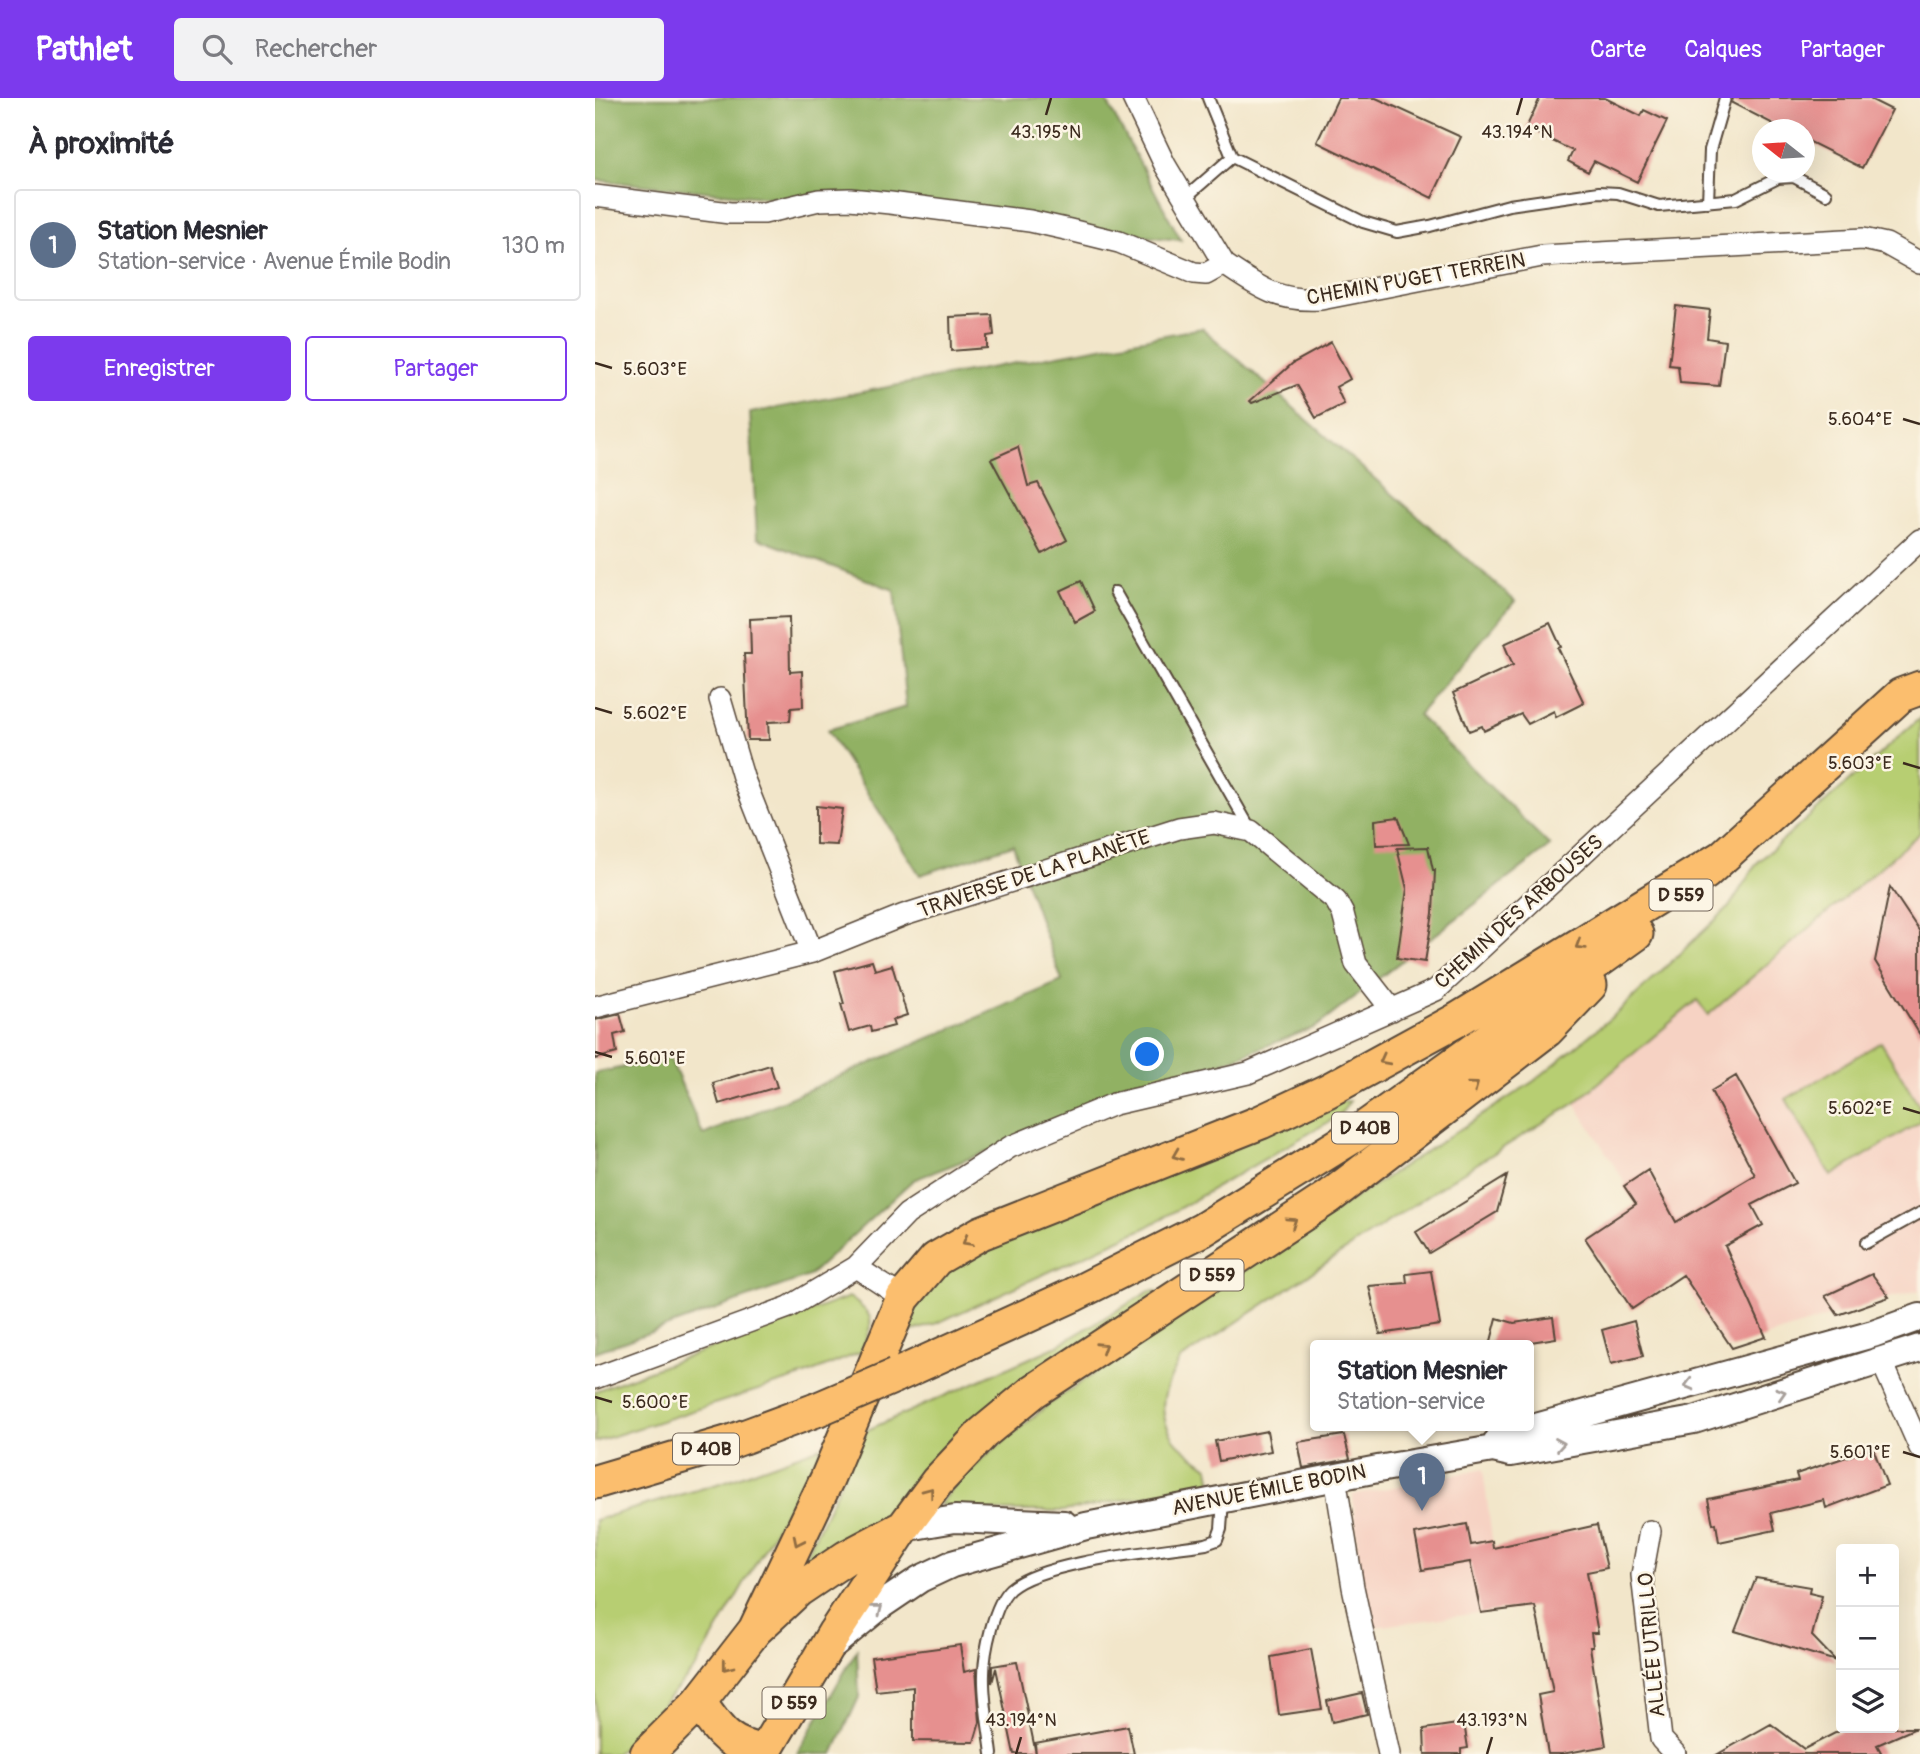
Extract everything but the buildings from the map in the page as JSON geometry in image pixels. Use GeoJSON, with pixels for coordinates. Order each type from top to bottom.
{"type":"FeatureCollection","features":[{"type":"Feature","properties":{"kind":"main road","name":"D 559"},"geometry":{"type":"LineString","coordinates":[[699,1702],[728,1739],[742,1747],[764,1753],[835,1632],[903,1528],[937,1482],[983,1433],[1034,1391],[1340,1188],[1547,1030],[1639,932],[1910,692],[1920,659]]}},
{"type":"Feature","properties":{"kind":"main road","name":"D 559"},"geometry":{"type":"LineString","coordinates":[[755,1630],[827,1479],[903,1298],[936,1259],[981,1233],[1261,1122],[1327,1091],[1457,1020],[1721,858]]}},
{"type":"Feature","properties":{"kind":"main road","name":"D 40B"},"geometry":{"type":"LineString","coordinates":[[595,1482],[730,1442],[816,1410],[1073,1295],[1202,1230],[1352,1137],[1639,932]]}},
{"type":"Feature","properties":{"kind":"main road","name":"D 559"},"geometry":{"type":"LineString","coordinates":[[647,1754],[699,1702],[755,1630],[798,1590],[847,1557],[903,1528]]}},
{"type":"Feature","properties":{"kind":"street"},"geometry":{"type":"LineString","coordinates":[[595,196],[730,213],[764,213],[819,200],[850,199],[890,203],[1070,230],[1119,242],[1194,273],[1206,274],[1224,264],[1165,165],[1133,98]]}},
{"type":"Feature","properties":{"kind":"street","name":"CHEMIN PUGET TERREIN"},"geometry":{"type":"LineString","coordinates":[[1224,264],[1280,297],[1299,301],[1542,256],[1863,239],[1886,244],[1920,263]]}},
{"type":"Feature","properties":{"kind":"street","name":"CHEMIN DES ARBOUSES"},"geometry":{"type":"LineString","coordinates":[[595,1378],[789,1307],[856,1267],[907,1214],[1010,1147],[1114,1104],[1248,1073],[1436,990],[1920,540]]}},
{"type":"Feature","properties":{"kind":"street"},"geometry":{"type":"LineString","coordinates":[[720,699],[743,777],[812,952]]}},
{"type":"Feature","properties":{"kind":"street","name":"TRAVERSE DE LA PLANÈTE"},"geometry":{"type":"LineString","coordinates":[[595,1007],[812,952],[904,915],[1179,828],[1214,823],[1251,831],[1336,901],[1343,914],[1356,964],[1392,1010]]}},
{"type":"Feature","properties":{"kind":"street"},"geometry":{"type":"LineString","coordinates":[[856,1267],[903,1298]]}},
{"type":"Feature","properties":{"kind":"street","name":"AVENUE ÉMILE BODIN"},"geometry":{"type":"LineString","coordinates":[[1534,1428],[1873,1335],[1920,1317]]}},
{"type":"Feature","properties":{"kind":"street"},"geometry":{"type":"LineString","coordinates":[[1873,1335],[1920,1448]]}},
{"type":"Feature","properties":{"kind":"street","name":"AVENUE ÉMILE BODIN"},"geometry":{"type":"LineString","coordinates":[[825,1652],[883,1604],[920,1579],[952,1564],[1086,1526],[1493,1449],[1511,1453],[1694,1420],[1920,1348]]}},
{"type":"Feature","properties":{"kind":"street","name":"AVENUE ÉMILE BODIN"},"geometry":{"type":"LineString","coordinates":[[1493,1449],[1500,1437],[1522,1431]]}},
{"type":"Feature","properties":{"kind":"street"},"geometry":{"type":"LineString","coordinates":[[1335,1477],[1353,1587],[1389,1754]]}},
{"type":"Feature","properties":{"kind":"street","name":"AVENUE ÉMILE BODIN"},"geometry":{"type":"LineString","coordinates":[[903,1528],[955,1519],[1086,1526]]}},
{"type":"Feature","properties":{"kind":"street","name":"ALLÉE UTRILLO"},"geometry":{"type":"LineString","coordinates":[[1650,1531],[1642,1574],[1661,1739],[1675,1754]]}},
{"type":"Feature","properties":{"kind":"lane"},"geometry":{"type":"LineString","coordinates":[[1208,98],[1232,157],[1363,222],[1397,232],[1509,205],[1599,192],[1618,193],[1659,205],[1708,202],[1736,199],[1778,178],[1794,177],[1826,194]]}},
{"type":"Feature","properties":{"kind":"lane"},"geometry":{"type":"LineString","coordinates":[[1708,202],[1710,150],[1725,98]]}},
{"type":"Feature","properties":{"kind":"lane"},"geometry":{"type":"LineString","coordinates":[[1185,198],[1232,157]]}},
{"type":"Feature","properties":{"kind":"lane"},"geometry":{"type":"LineString","coordinates":[[1115,592],[1251,831]]}},
{"type":"Feature","properties":{"kind":"lane"},"geometry":{"type":"LineString","coordinates":[[1866,1243],[1920,1213]]}},
{"type":"Feature","properties":{"kind":"lane"},"geometry":{"type":"LineString","coordinates":[[992,1754],[983,1678],[984,1662],[997,1608],[1008,1591],[1024,1579],[1070,1565],[1217,1540],[1221,1529],[1223,1499]]}},
{"type":"Feature","properties":{"kind":"shaded area"},"geometry":{"type":"Polygon","coordinates":[[[1920,833],[1920,1290],[1727,1349],[1698,1308],[1680,1270],[1575,1103],[1697,1000],[1708,1014],[1920,833]]]}},
{"type":"Feature","properties":{"kind":"shaded area"},"geometry":{"type":"Polygon","coordinates":[[[1483,1469],[1501,1610],[1367,1628],[1353,1495],[1483,1469]]]}},
{"type":"Feature","properties":{"kind":"green space"},"geometry":{"type":"Polygon","coordinates":[[[595,98],[1105,98],[1181,240],[595,180],[595,98]]]}},
{"type":"Feature","properties":{"kind":"green space"},"geometry":{"type":"Polygon","coordinates":[[[1202,328],[1515,601],[1418,715],[1550,846],[1316,1027],[913,1180],[809,1276],[595,1352],[595,1073],[670,1058],[703,1135],[1062,981],[1013,845],[920,875],[827,730],[906,707],[894,590],[757,538],[750,413],[1202,328]]]}},
{"type":"Feature","properties":{"kind":"green space"},"geometry":{"type":"Polygon","coordinates":[[[1920,718],[1920,833],[1708,1015],[1697,1000],[1575,1103],[1454,1178],[1180,1360],[1166,1389],[1164,1418],[1177,1443],[1209,1468],[1212,1484],[1064,1511],[959,1511],[940,1504],[965,1474],[1048,1405],[1269,1254],[1534,1081],[1618,1012],[1729,907],[1757,863],[1920,718]]]}},
{"type":"Feature","properties":{"kind":"green space"},"geometry":{"type":"Polygon","coordinates":[[[1881,1042],[1920,1107],[1920,1122],[1831,1176],[1786,1099],[1881,1042]]]}},
{"type":"Feature","properties":{"kind":"green space"},"geometry":{"type":"Polygon","coordinates":[[[1335,1101],[1350,1101],[1339,1116],[1147,1227],[935,1324],[906,1333],[911,1313],[956,1259],[1335,1101]]]}},
{"type":"Feature","properties":{"kind":"green space"},"geometry":{"type":"Polygon","coordinates":[[[1150,1291],[1158,1291],[892,1522],[790,1589],[865,1431],[1055,1347],[1150,1291]]]}},
{"type":"Feature","properties":{"kind":"green space"},"geometry":{"type":"Polygon","coordinates":[[[849,1297],[869,1315],[870,1327],[861,1352],[805,1375],[595,1442],[595,1391],[849,1297]]]}},
{"type":"Feature","properties":{"kind":"green space"},"geometry":{"type":"Polygon","coordinates":[[[823,1446],[696,1667],[627,1744],[615,1754],[595,1754],[595,1520],[721,1483],[823,1446]]]}},
{"type":"Feature","properties":{"kind":"green space"},"geometry":{"type":"Polygon","coordinates":[[[857,1650],[859,1697],[833,1754],[797,1754],[857,1650]]]}},
{"type":"Feature","properties":{"kind":"place","name":"Station Mesnier"},"geometry":{"type":"Point","coordinates":[1422,1511]}}]}
